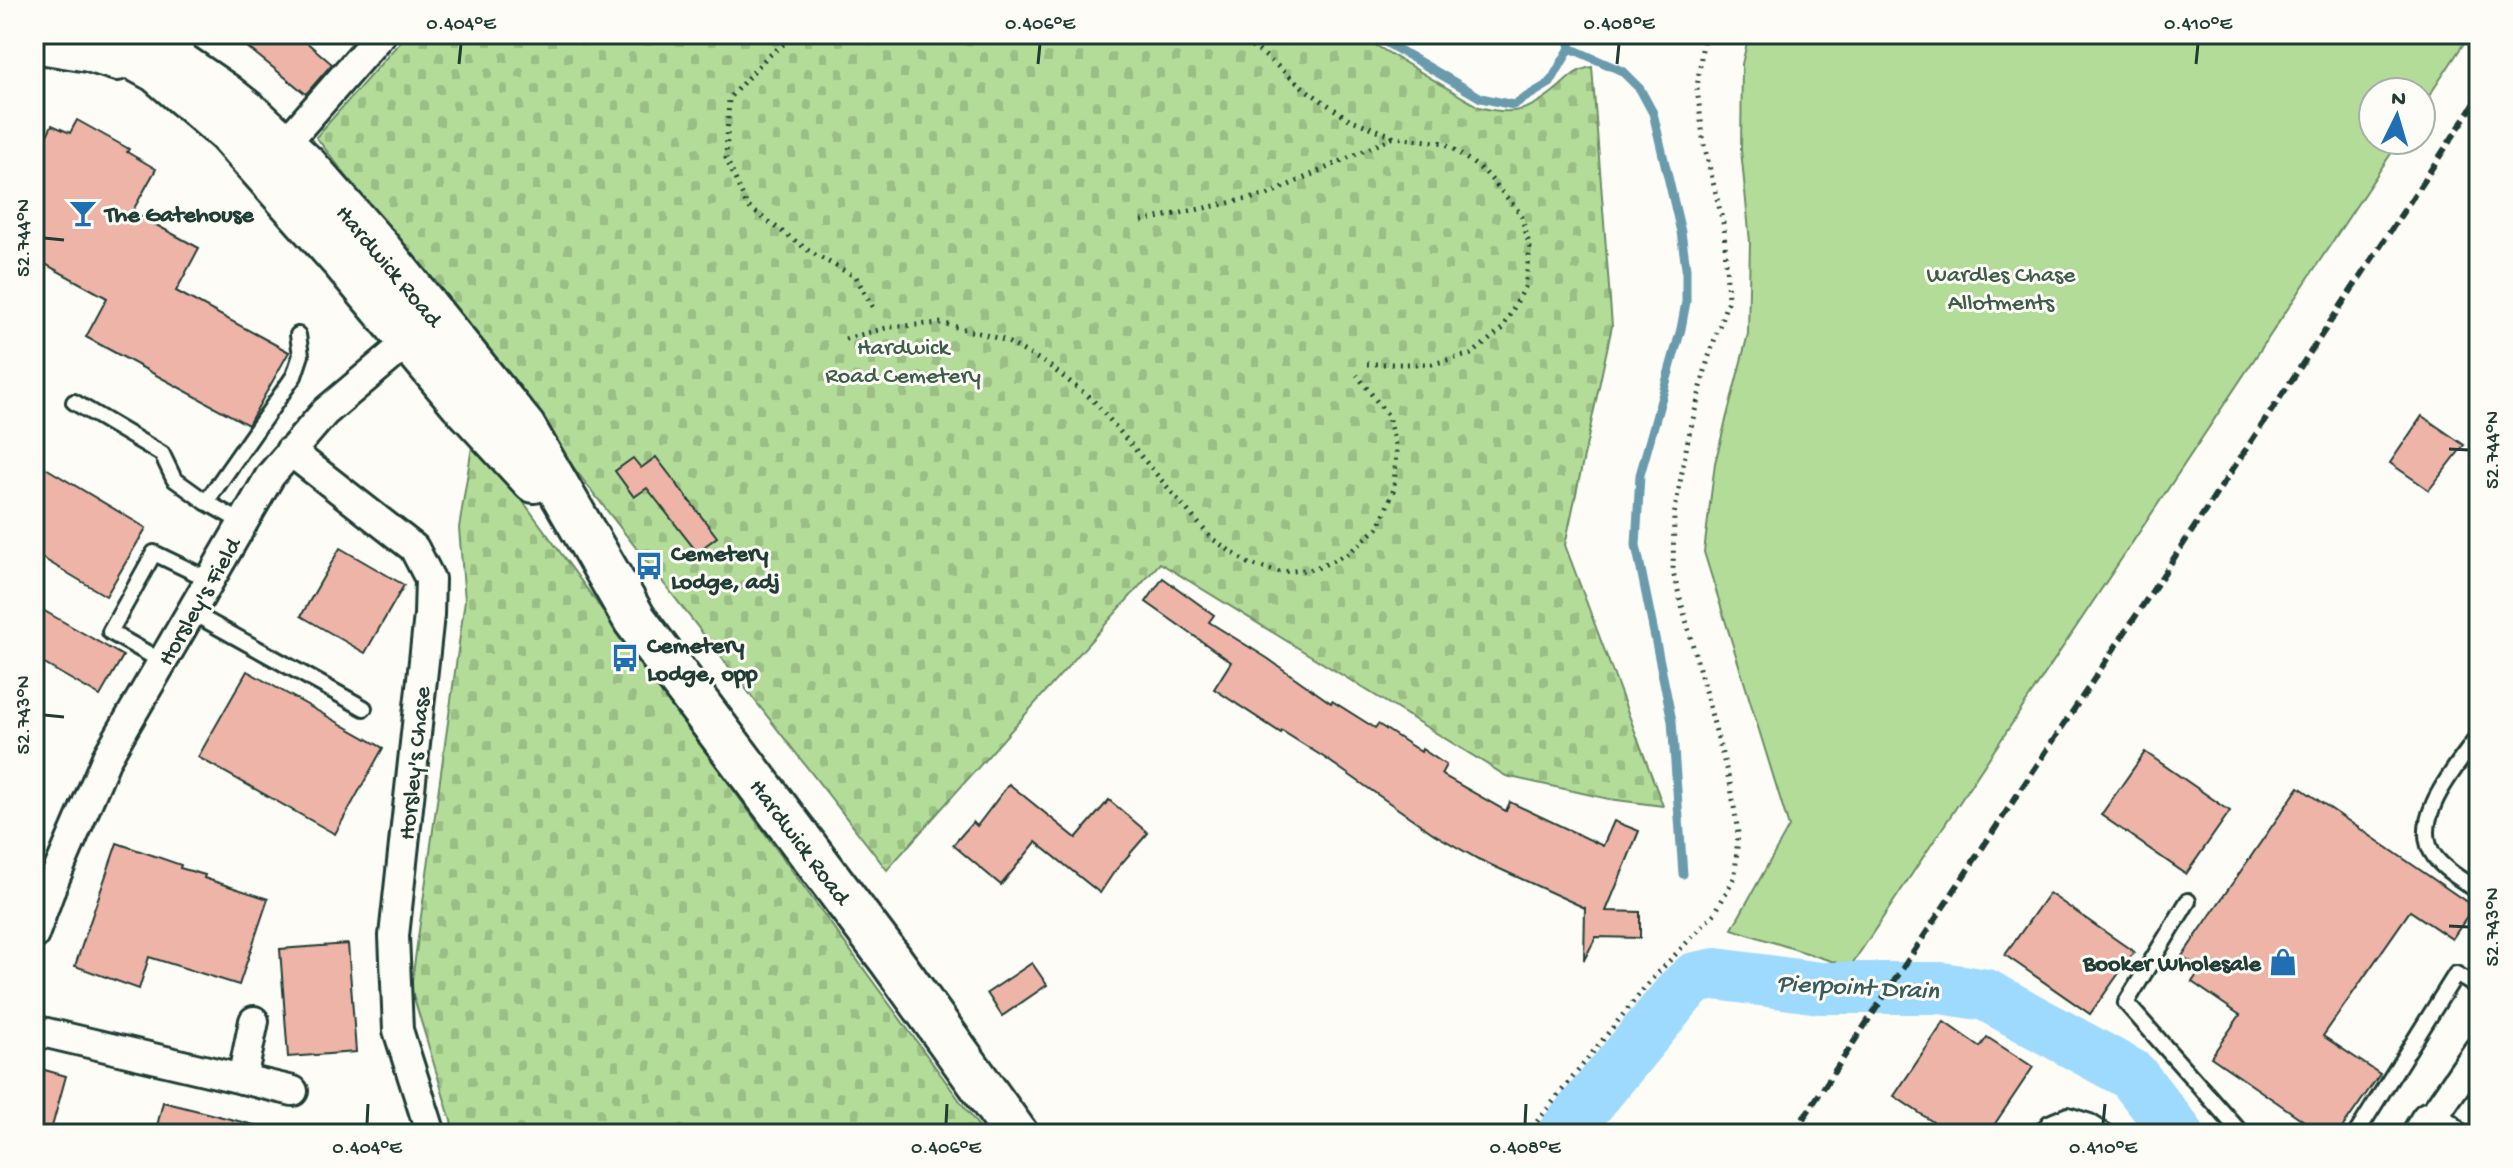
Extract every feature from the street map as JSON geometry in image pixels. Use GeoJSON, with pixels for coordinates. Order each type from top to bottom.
{"type":"FeatureCollection","features":[{"type":"Feature","properties":{"kind":"main road","name":"Hardwick Road"},"geometry":{"type":"LineString","coordinates":[[89,34],[157,71],[208,113],[273,157],[381,251],[423,330],[524,428],[635,620],[890,959],[1016,1134]]}},
{"type":"Feature","properties":{"kind":"main road","name":"Hardwick Road"},"geometry":{"type":"LineString","coordinates":[[136,34],[224,94],[273,157]]}},
{"type":"Feature","properties":{"kind":"main road","name":"Hardwick Road"},"geometry":{"type":"LineString","coordinates":[[34,41],[89,50],[157,71]]}},
{"type":"Feature","properties":{"kind":"street"},"geometry":{"type":"LineString","coordinates":[[273,157],[381,34]]}},
{"type":"Feature","properties":{"kind":"street","name":"Horsley's Field"},"geometry":{"type":"LineString","coordinates":[[34,935],[107,757],[270,476],[325,412],[423,330]]}},
{"type":"Feature","properties":{"kind":"street","name":"Horsley's Chase"},"geometry":{"type":"LineString","coordinates":[[290,451],[414,548],[430,579],[429,615],[394,936],[398,1030],[431,1134]]}},
{"type":"Feature","properties":{"kind":"street"},"geometry":{"type":"LineString","coordinates":[[242,1079],[254,1021]]}},
{"type":"Feature","properties":{"kind":"street"},"geometry":{"type":"LineString","coordinates":[[34,1030],[293,1091]]}},
{"type":"Feature","properties":{"kind":"street"},"geometry":{"type":"LineString","coordinates":[[2433,1130],[2479,1050]]}},
{"type":"Feature","properties":{"kind":"lane"},"geometry":{"type":"LineString","coordinates":[[206,502],[294,376],[301,355],[298,335]]}},
{"type":"Feature","properties":{"kind":"lane"},"geometry":{"type":"LineString","coordinates":[[74,402],[162,454],[174,479],[243,523]]}},
{"type":"Feature","properties":{"kind":"lane"},"geometry":{"type":"LineString","coordinates":[[163,662],[110,632],[154,553],[210,580]]}},
{"type":"Feature","properties":{"kind":"lane"},"geometry":{"type":"LineString","coordinates":[[191,612],[364,708]]}},
{"type":"Feature","properties":{"kind":"lane"},"geometry":{"type":"LineString","coordinates":[[2479,735],[2438,795],[2428,824],[2428,841],[2434,856],[2479,892]]}},
{"type":"Feature","properties":{"kind":"lane"},"geometry":{"type":"LineString","coordinates":[[2188,901],[2126,1003],[2242,1134]]}},
{"type":"Feature","properties":{"kind":"lane"},"geometry":{"type":"LineString","coordinates":[[2356,1134],[2456,974],[2479,988]]}},
{"type":"Feature","properties":{"kind":"lane"},"geometry":{"type":"LineString","coordinates":[[2040,1134],[2049,1123],[2068,1115],[2090,1122],[2109,1134]]}},
{"type":"Feature","properties":{"kind":"path"},"geometry":{"type":"LineString","coordinates":[[796,34],[765,59],[729,98],[726,158],[747,206],[812,253],[856,277],[873,308]]}},
{"type":"Feature","properties":{"kind":"path"},"geometry":{"type":"LineString","coordinates":[[1222,34],[1258,50],[1305,89],[1347,118],[1395,137],[1445,143],[1485,172],[1521,214],[1530,248],[1525,287],[1502,329],[1472,354],[1432,364],[1367,364]]}},
{"type":"Feature","properties":{"kind":"path"},"geometry":{"type":"LineString","coordinates":[[1527,1134],[1650,981],[1715,913],[1735,876],[1738,833],[1731,787],[1673,572],[1674,515],[1688,439],[1708,359],[1728,300],[1724,227],[1704,145],[1697,88],[1704,34]]}},
{"type":"Feature","properties":{"kind":"path"},"geometry":{"type":"LineString","coordinates":[[1142,221],[1267,195],[1395,137]]}},
{"type":"Feature","properties":{"kind":"path"},"geometry":{"type":"LineString","coordinates":[[845,339],[890,327],[942,323],[1004,340],[1047,364],[1092,399],[1211,538],[1249,564],[1280,572],[1315,569],[1349,553],[1379,527],[1394,489],[1396,449],[1388,416],[1357,375]]}},
{"type":"Feature","properties":{"kind":"green space","name":"Hardwick Road Cemetery"},"geometry":{"type":"Polygon","coordinates":[[[407,34],[1357,34],[1479,107],[1503,111],[1532,106],[1574,74],[1592,67],[1612,326],[1565,545],[1663,806],[1609,799],[1506,776],[1160,563],[887,870],[316,137],[407,34]]]}},
{"type":"Feature","properties":{"kind":"green space","name":"Wardles Chase Allotments"},"geometry":{"type":"Polygon","coordinates":[[[1749,34],[2470,34],[2437,84],[2437,76],[2357,76],[2357,156],[2389,156],[1850,967],[1732,929],[1789,827],[1704,552],[1715,463],[1748,334],[1750,242],[1741,150],[1742,64],[1749,34]]]}},
{"type":"Feature","properties":{"kind":"green space"},"geometry":{"type":"Polygon","coordinates":[[[474,434],[984,1134],[455,1134],[411,988],[465,600],[459,528],[474,434]]]}},
{"type":"Feature","properties":{"kind":"building"},"geometry":{"type":"Polygon","coordinates":[[[231,34],[297,34],[332,64],[306,94],[231,34]]]}},
{"type":"Feature","properties":{"kind":"building"},"geometry":{"type":"Polygon","coordinates":[[[77,120],[129,149],[127,152],[156,169],[132,212],[199,248],[176,291],[289,352],[248,425],[86,337],[107,298],[34,258],[34,161],[52,125],[70,133],[77,120]]]}},
{"type":"Feature","properties":{"kind":"building"},"geometry":{"type":"Polygon","coordinates":[[[2422,416],[2464,445],[2429,490],[2390,463],[2422,416]]]}},
{"type":"Feature","properties":{"kind":"building"},"geometry":{"type":"Polygon","coordinates":[[[656,457],[717,537],[697,552],[647,488],[634,497],[615,471],[633,458],[641,468],[656,457]]]}},
{"type":"Feature","properties":{"kind":"building"},"geometry":{"type":"Polygon","coordinates":[[[34,461],[146,528],[106,596],[34,553],[34,461]]]}},
{"type":"Feature","properties":{"kind":"building"},"geometry":{"type":"Polygon","coordinates":[[[340,548],[404,585],[365,653],[301,616],[340,548]]]}},
{"type":"Feature","properties":{"kind":"building"},"geometry":{"type":"Polygon","coordinates":[[[1163,578],[1214,615],[1209,622],[1331,703],[1375,728],[1378,724],[1421,752],[1422,749],[1446,765],[1441,774],[1506,811],[1510,802],[1603,846],[1614,821],[1639,831],[1606,911],[1640,912],[1640,938],[1596,937],[1584,960],[1585,908],[1478,859],[1434,834],[1325,758],[1214,689],[1231,662],[1146,602],[1163,578]]]}},
{"type":"Feature","properties":{"kind":"building"},"geometry":{"type":"Polygon","coordinates":[[[34,605],[123,656],[100,696],[34,658],[34,605]]]}},
{"type":"Feature","properties":{"kind":"building"},"geometry":{"type":"Polygon","coordinates":[[[247,671],[383,748],[335,834],[198,757],[247,671]]]}},
{"type":"Feature","properties":{"kind":"building"},"geometry":{"type":"Polygon","coordinates":[[[2145,752],[2230,811],[2186,874],[2101,815],[2145,752]]]}},
{"type":"Feature","properties":{"kind":"building"},"geometry":{"type":"Polygon","coordinates":[[[1009,784],[1076,838],[1109,800],[1148,833],[1100,893],[1036,842],[1001,885],[953,845],[973,822],[977,826],[1009,784]]]}},
{"type":"Feature","properties":{"kind":"building","name":"Booker Wholesale"},"geometry":{"type":"Polygon","coordinates":[[[2299,787],[2474,907],[2452,939],[2410,911],[2323,1036],[2380,1074],[2338,1134],[2323,1134],[2211,1057],[2240,1015],[2192,982],[2201,969],[2182,956],[2299,787]]]}},
{"type":"Feature","properties":{"kind":"building"},"geometry":{"type":"Polygon","coordinates":[[[117,843],[181,865],[180,868],[205,875],[204,878],[268,899],[239,985],[149,957],[139,989],[75,966],[117,843]]]}},
{"type":"Feature","properties":{"kind":"building"},"geometry":{"type":"Polygon","coordinates":[[[2049,893],[2134,952],[2090,1014],[2005,955],[2049,893]]]}},
{"type":"Feature","properties":{"kind":"building"},"geometry":{"type":"Polygon","coordinates":[[[348,944],[356,1052],[288,1057],[280,949],[348,944]]]}},
{"type":"Feature","properties":{"kind":"building"},"geometry":{"type":"Polygon","coordinates":[[[1032,963],[1047,985],[1002,1016],[987,993],[1032,963]]]}},
{"type":"Feature","properties":{"kind":"building"},"geometry":{"type":"Polygon","coordinates":[[[1944,1022],[1980,1047],[1987,1037],[2033,1067],[1988,1134],[1951,1134],[1894,1096],[1944,1022]]]}},
{"type":"Feature","properties":{"kind":"building"},"geometry":{"type":"Polygon","coordinates":[[[34,1067],[66,1076],[50,1134],[34,1134],[34,1067]]]}},
{"type":"Feature","properties":{"kind":"building"},"geometry":{"type":"Polygon","coordinates":[[[163,1102],[258,1126],[257,1134],[155,1134],[163,1102]]]}},
{"type":"Feature","properties":{"kind":"waterway"},"geometry":{"type":"LineString","coordinates":[[1372,34],[1481,98],[1513,105],[1550,83],[1570,48]]}},
{"type":"Feature","properties":{"kind":"waterway"},"geometry":{"type":"LineString","coordinates":[[1571,34],[1570,48],[1622,71],[1640,89],[1653,113],[1681,232],[1686,268],[1686,302],[1681,329],[1640,475],[1636,545],[1672,721],[1683,874]]}},
{"type":"Feature","properties":{"kind":"waterway","name":"Pierpoint Drain"},"geometry":{"type":"LineString","coordinates":[[1563,1134],[1681,991],[1695,978],[1716,974],[1820,988],[1941,988],[1986,995],[2132,1075],[2178,1134]]}},
{"type":"Feature","properties":{"kind":"railway"},"geometry":{"type":"LineString","coordinates":[[1793,1134],[2479,97]]}},
{"type":"Feature","properties":{"kind":"place","name":"The Gatehouse"},"geometry":{"type":"Point","coordinates":[83,213]}},
{"type":"Feature","properties":{"kind":"place","name":"Cemetery Lodge, adj"},"geometry":{"type":"Point","coordinates":[649,566]}},
{"type":"Feature","properties":{"kind":"place","name":"Cemetery Lodge, opp"},"geometry":{"type":"Point","coordinates":[625,658]}},
{"type":"Feature","properties":{"kind":"place","name":"Booker Wholesale"},"geometry":{"type":"Point","coordinates":[2283,962]}}]}
